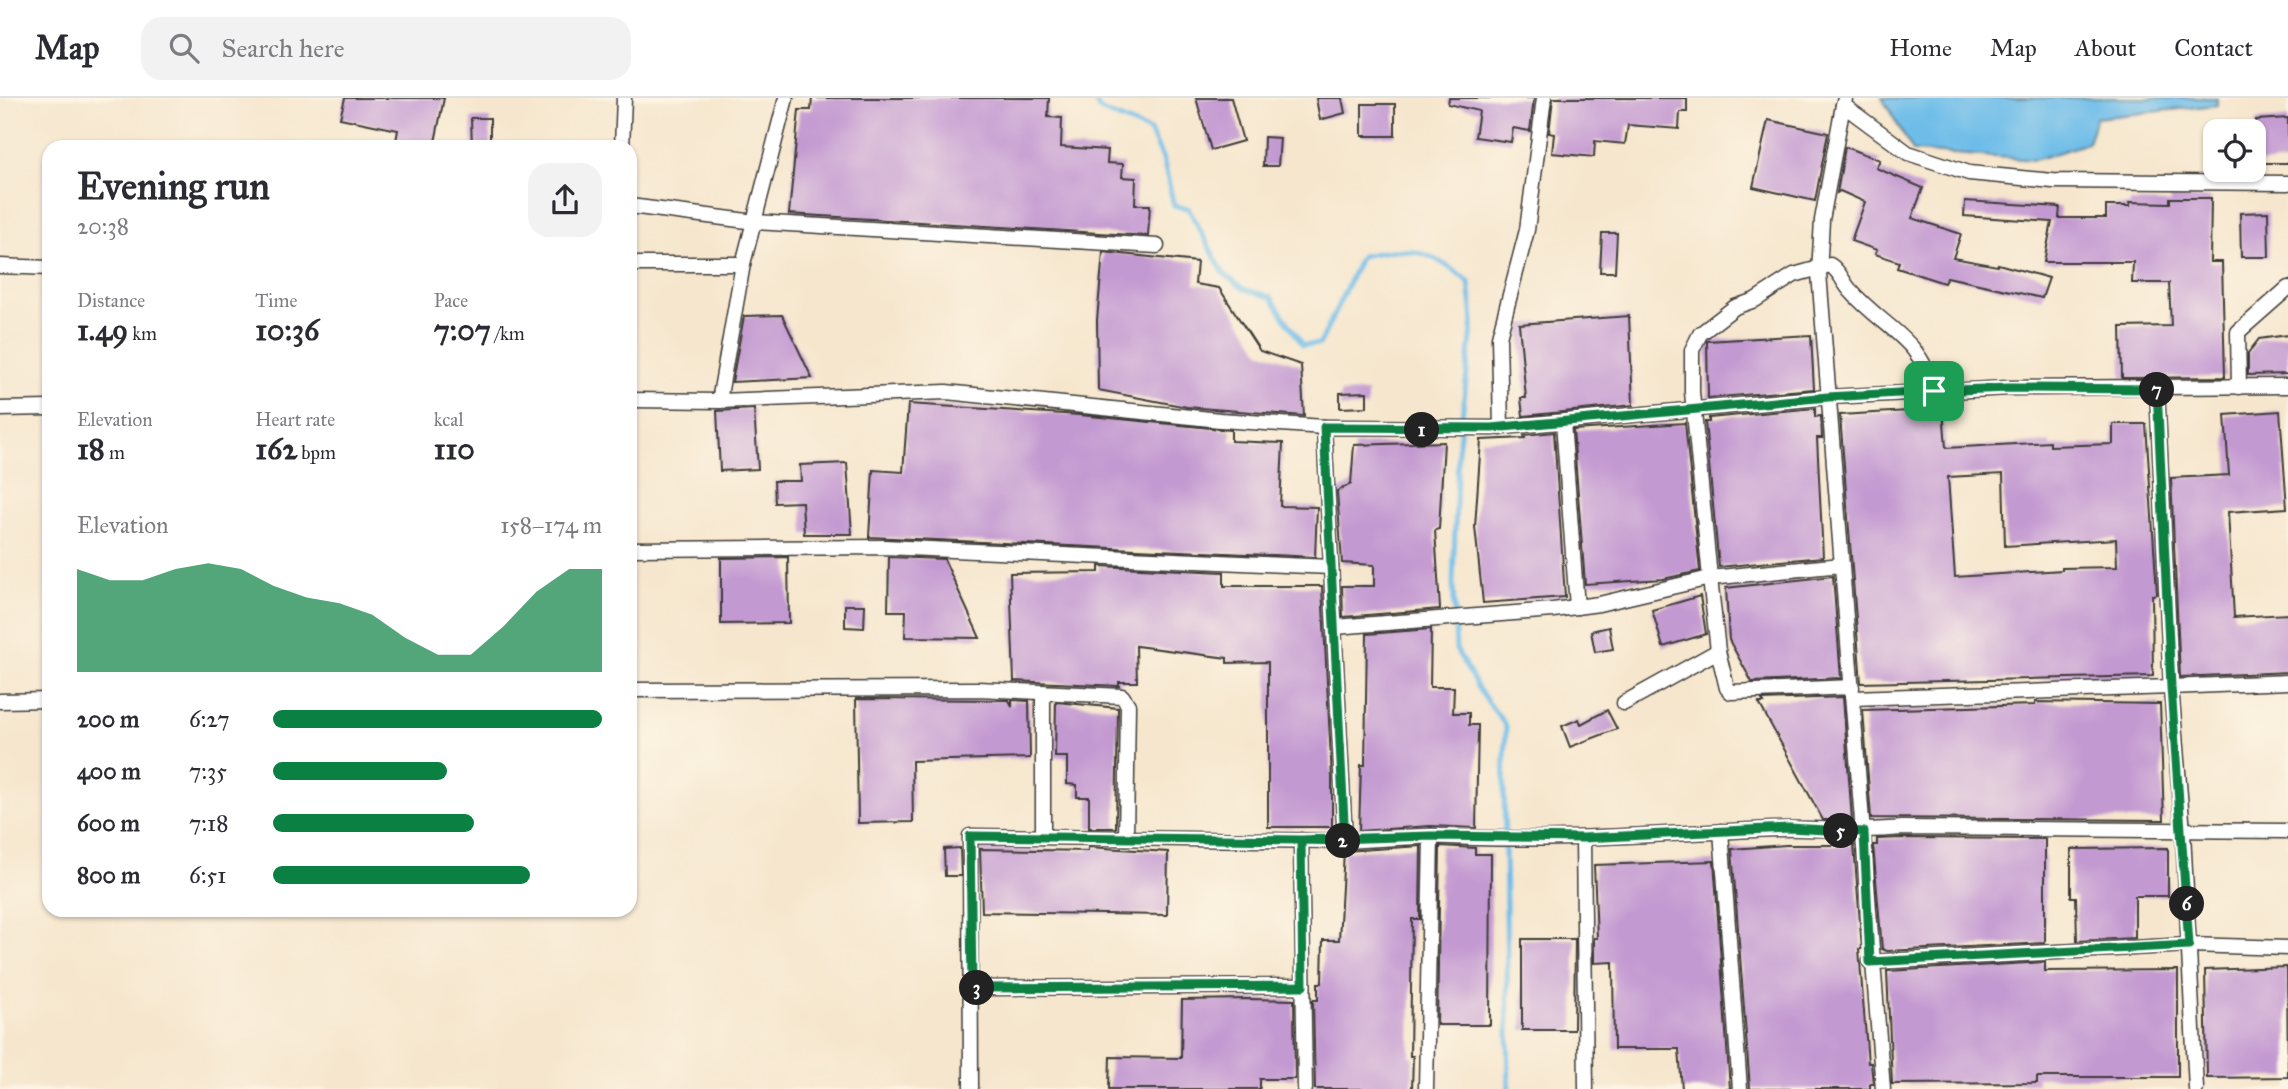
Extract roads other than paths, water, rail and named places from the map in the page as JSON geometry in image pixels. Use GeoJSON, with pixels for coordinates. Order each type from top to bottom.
{"type":"FeatureCollection","features":[{"type":"Feature","properties":{"kind":"street"},"geometry":{"type":"LineString","coordinates":[[622,140],[624,98]]}},
{"type":"Feature","properties":{"kind":"street"},"geometry":{"type":"LineString","coordinates":[[719,401],[743,264],[786,98]]}},
{"type":"Feature","properties":{"kind":"street"},"geometry":{"type":"LineString","coordinates":[[1496,428],[1499,337],[1527,230],[1544,98]]}},
{"type":"Feature","properties":{"kind":"street"},"geometry":{"type":"LineString","coordinates":[[1882,1089],[1870,962],[1864,832],[1819,265],[1822,220],[1844,102],[1908,153],[1969,173],[2053,181],[2288,183]]}},
{"type":"Feature","properties":{"kind":"street"},"geometry":{"type":"LineString","coordinates":[[637,207],[754,222],[1157,246]]}},
{"type":"Feature","properties":{"kind":"street"},"geometry":{"type":"LineString","coordinates":[[637,264],[743,264]]}},
{"type":"Feature","properties":{"kind":"street"},"geometry":{"type":"LineString","coordinates":[[1934,391],[1926,364],[1915,348],[1877,317],[1849,288],[1837,269],[1830,265],[1819,265],[1794,275],[1755,300],[1734,307],[1700,334],[1692,350],[1691,369],[1718,651],[1727,688],[1731,692],[2171,687],[2288,682]]}},
{"type":"Feature","properties":{"kind":"street"},"geometry":{"type":"LineString","coordinates":[[0,266],[42,268]]}},
{"type":"Feature","properties":{"kind":"street"},"geometry":{"type":"LineString","coordinates":[[2239,387],[2238,332],[2288,288]]}},
{"type":"Feature","properties":{"kind":"street"},"geometry":{"type":"LineString","coordinates":[[637,400],[719,401],[946,392],[1220,420],[1324,427],[1444,430],[1496,428],[1828,397],[1934,391],[2288,386]]}},
{"type":"Feature","properties":{"kind":"street"},"geometry":{"type":"LineString","coordinates":[[2157,389],[2171,687],[2183,832],[2196,1089]]}},
{"type":"Feature","properties":{"kind":"street"},"geometry":{"type":"LineString","coordinates":[[0,409],[42,408]]}},
{"type":"Feature","properties":{"kind":"street"},"geometry":{"type":"LineString","coordinates":[[1563,422],[1577,607]]}},
{"type":"Feature","properties":{"kind":"street"},"geometry":{"type":"LineString","coordinates":[[1324,427],[1345,841]]}},
{"type":"Feature","properties":{"kind":"street"},"geometry":{"type":"LineString","coordinates":[[637,549],[884,547],[1331,567]]}},
{"type":"Feature","properties":{"kind":"street"},"geometry":{"type":"LineString","coordinates":[[1335,627],[1577,607],[1710,578],[1842,565]]}},
{"type":"Feature","properties":{"kind":"street"},"geometry":{"type":"LineString","coordinates":[[1624,703],[1718,651]]}},
{"type":"Feature","properties":{"kind":"street"},"geometry":{"type":"LineString","coordinates":[[637,690],[1115,694],[1126,699],[1126,838]]}},
{"type":"Feature","properties":{"kind":"street"},"geometry":{"type":"LineString","coordinates":[[1043,692],[1043,837]]}},
{"type":"Feature","properties":{"kind":"street"},"geometry":{"type":"LineString","coordinates":[[0,701],[42,700]]}},
{"type":"Feature","properties":{"kind":"street"},"geometry":{"type":"LineString","coordinates":[[971,1089],[970,836],[1345,841],[1431,836],[1478,839],[1529,836],[1583,838],[1789,828],[1864,832],[1902,828],[2288,831]]}},
{"type":"Feature","properties":{"kind":"street"},"geometry":{"type":"LineString","coordinates":[[1721,831],[1740,1089]]}},
{"type":"Feature","properties":{"kind":"street"},"geometry":{"type":"LineString","coordinates":[[1426,1089],[1431,836]]}},
{"type":"Feature","properties":{"kind":"street"},"geometry":{"type":"LineString","coordinates":[[1583,838],[1586,1089]]}},
{"type":"Feature","properties":{"kind":"street"},"geometry":{"type":"LineString","coordinates":[[1301,840],[1305,1089]]}},
{"type":"Feature","properties":{"kind":"street"},"geometry":{"type":"LineString","coordinates":[[1870,962],[2189,945],[2288,947]]}},
{"type":"Feature","properties":{"kind":"street"},"geometry":{"type":"LineString","coordinates":[[972,988],[1303,986]]}},
{"type":"Feature","properties":{"kind":"water"},"geometry":{"type":"Polygon","coordinates":[[[1882,98],[2217,98],[2217,105],[2096,118],[2088,143],[2035,160],[1913,151],[1882,98]]]}},
{"type":"Feature","properties":{"kind":"waterway"},"geometry":{"type":"LineString","coordinates":[[1093,98],[1100,110],[1150,131],[1163,159],[1174,206],[1188,208],[1224,274],[1244,289],[1271,297],[1303,345],[1320,344],[1361,256],[1394,251],[1419,253],[1442,263],[1469,282],[1473,320],[1458,451],[1453,582],[1456,649],[1479,690],[1506,726],[1504,787],[1509,1089]]}}]}
